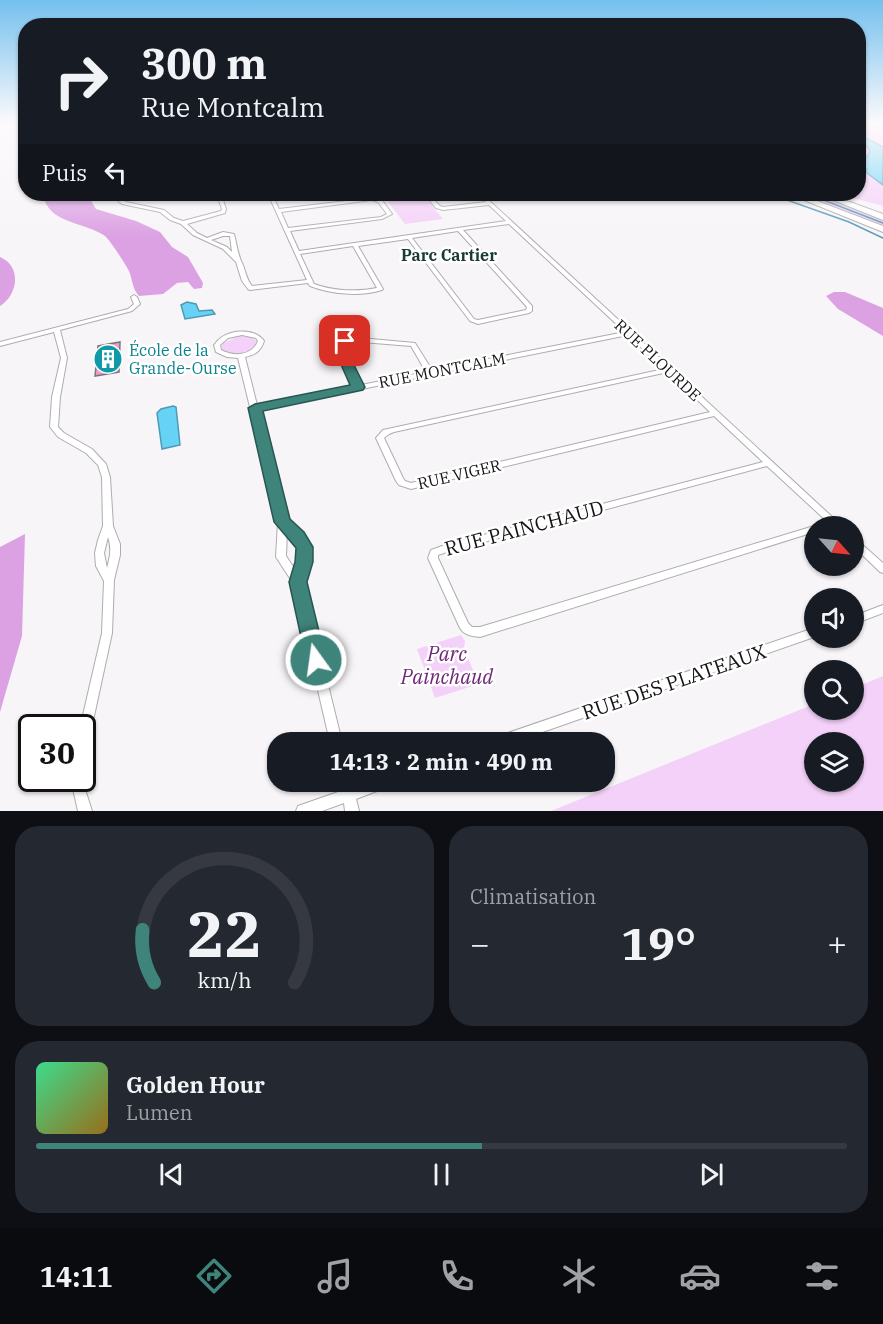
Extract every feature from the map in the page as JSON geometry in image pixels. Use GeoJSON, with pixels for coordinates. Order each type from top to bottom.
{"type":"FeatureCollection","features":[{"type":"Feature","properties":{"kind":"highway"},"geometry":{"type":"LineString","coordinates":[[813,201],[883,229]]}},
{"type":"Feature","properties":{"kind":"highway"},"geometry":{"type":"LineString","coordinates":[[842,201],[883,217]]}},
{"type":"Feature","properties":{"kind":"street"},"geometry":{"type":"LineString","coordinates":[[121,201],[158,209],[172,219],[183,223],[195,234],[225,248],[236,258]]}},
{"type":"Feature","properties":{"kind":"street"},"geometry":{"type":"LineString","coordinates":[[183,223],[223,212],[222,201]]}},
{"type":"Feature","properties":{"kind":"street"},"geometry":{"type":"LineString","coordinates":[[273,201],[309,281],[317,288],[373,292],[380,289],[355,245]]}},
{"type":"Feature","properties":{"kind":"street"},"geometry":{"type":"LineString","coordinates":[[278,211],[356,201]]}},
{"type":"Feature","properties":{"kind":"street"},"geometry":{"type":"LineString","coordinates":[[286,230],[382,218],[390,214],[380,201]]}},
{"type":"Feature","properties":{"kind":"street"},"geometry":{"type":"LineString","coordinates":[[432,201],[443,209],[490,203]]}},
{"type":"Feature","properties":{"kind":"street","name":"RUE PLOURDE"},"geometry":{"type":"LineString","coordinates":[[490,203],[825,516]]}},
{"type":"Feature","properties":{"kind":"street"},"geometry":{"type":"LineString","coordinates":[[297,253],[511,222]]}},
{"type":"Feature","properties":{"kind":"street"},"geometry":{"type":"LineString","coordinates":[[409,237],[472,320],[478,322],[530,311],[530,307],[460,230]]}},
{"type":"Feature","properties":{"kind":"street"},"geometry":{"type":"LineString","coordinates":[[208,239],[223,234],[232,235],[236,258],[250,288],[309,281]]}},
{"type":"Feature","properties":{"kind":"street"},"geometry":{"type":"LineString","coordinates":[[0,344],[130,310],[137,304],[134,297]]}},
{"type":"Feature","properties":{"kind":"street"},"geometry":{"type":"LineString","coordinates":[[56,329],[63,358],[55,405],[54,427],[61,435],[89,451],[102,464],[106,477],[108,526],[115,544],[115,555],[109,580],[107,633],[89,714]]}},
{"type":"Feature","properties":{"kind":"street","name":"RUE MONTCALM"},"geometry":{"type":"LineString","coordinates":[[255,408],[630,333]]}},
{"type":"Feature","properties":{"kind":"street"},"geometry":{"type":"LineString","coordinates":[[234,334],[248,334],[259,338],[261,344],[258,348],[241,356],[223,354],[218,351],[217,345],[234,334]]}},
{"type":"Feature","properties":{"kind":"street"},"geometry":{"type":"LineString","coordinates":[[358,387],[341,351],[342,343],[349,339],[408,342],[417,348],[430,373]]}},
{"type":"Feature","properties":{"kind":"street"},"geometry":{"type":"LineString","coordinates":[[241,356],[283,522],[281,557],[298,582],[334,732]]}},
{"type":"Feature","properties":{"kind":"street","name":"RUE VIGER"},"geometry":{"type":"LineString","coordinates":[[669,370],[394,430],[386,432],[380,438],[399,479],[402,483],[411,486],[715,413]]}},
{"type":"Feature","properties":{"kind":"street","name":"RUE PAINCHAUD"},"geometry":{"type":"LineString","coordinates":[[769,463],[444,549],[434,553],[433,558],[464,626],[470,631],[480,632],[804,532]]}},
{"type":"Feature","properties":{"kind":"street"},"geometry":{"type":"LineString","coordinates":[[283,522],[298,536],[304,547],[304,562],[298,582]]}},
{"type":"Feature","properties":{"kind":"street"},"geometry":{"type":"LineString","coordinates":[[108,526],[98,555],[100,566],[109,580]]}},
{"type":"Feature","properties":{"kind":"street"},"geometry":{"type":"LineString","coordinates":[[864,551],[883,569]]}},
{"type":"Feature","properties":{"kind":"street"},"geometry":{"type":"LineString","coordinates":[[864,616],[883,609]]}},
{"type":"Feature","properties":{"kind":"street","name":"RUE DES PLATEAUX"},"geometry":{"type":"LineString","coordinates":[[528,732],[804,636]]}},
{"type":"Feature","properties":{"kind":"street"},"geometry":{"type":"LineString","coordinates":[[80,792],[85,811]]}},
{"type":"Feature","properties":{"kind":"street"},"geometry":{"type":"LineString","coordinates":[[303,811],[339,792]]}},
{"type":"Feature","properties":{"kind":"street"},"geometry":{"type":"LineString","coordinates":[[348,792],[352,811]]}},
{"type":"Feature","properties":{"kind":"green space"},"geometry":{"type":"Polygon","coordinates":[[[866,171],[883,185],[883,206],[864,201],[866,171]]]}},
{"type":"Feature","properties":{"kind":"green space","name":"Parc Cartier"},"geometry":{"type":"Polygon","coordinates":[[[387,201],[428,201],[443,219],[405,224],[387,201]]]}},
{"type":"Feature","properties":{"kind":"green space"},"geometry":{"type":"Polygon","coordinates":[[[817,201],[837,201],[852,206],[883,219],[883,227],[817,201]]]}},
{"type":"Feature","properties":{"kind":"green space"},"geometry":{"type":"Polygon","coordinates":[[[238,336],[251,337],[257,341],[256,345],[240,354],[231,354],[222,350],[222,344],[238,336]]]}},
{"type":"Feature","properties":{"kind":"green space","name":"Parc Painchaud"},"geometry":{"type":"Polygon","coordinates":[[[461,635],[465,641],[464,649],[479,684],[435,698],[417,649],[461,635]]]}},
{"type":"Feature","properties":{"kind":"green space"},"geometry":{"type":"Polygon","coordinates":[[[883,676],[883,811],[551,811],[598,792],[615,792],[615,785],[804,708],[804,720],[864,720],[864,684],[883,676]]]}},
{"type":"Feature","properties":{"kind":"shaded area"},"geometry":{"type":"Polygon","coordinates":[[[45,201],[91,201],[96,209],[136,221],[160,232],[172,247],[188,257],[203,283],[202,288],[194,289],[188,282],[177,283],[163,294],[139,296],[129,271],[105,236],[59,217],[45,201]]]}},
{"type":"Feature","properties":{"kind":"shaded area"},"geometry":{"type":"Polygon","coordinates":[[[0,257],[12,267],[15,281],[11,295],[0,306],[0,257]]]}},
{"type":"Feature","properties":{"kind":"shaded area"},"geometry":{"type":"Polygon","coordinates":[[[834,292],[845,292],[883,308],[883,336],[838,309],[826,296],[834,292]]]}},
{"type":"Feature","properties":{"kind":"shaded area"},"geometry":{"type":"Polygon","coordinates":[[[25,534],[22,636],[0,712],[0,547],[25,534]]]}},
{"type":"Feature","properties":{"kind":"water"},"geometry":{"type":"Polygon","coordinates":[[[866,161],[883,161],[883,185],[867,173],[866,161]]]}},
{"type":"Feature","properties":{"kind":"water"},"geometry":{"type":"Polygon","coordinates":[[[187,302],[196,304],[199,311],[212,310],[215,314],[185,319],[181,305],[187,302]]]}},
{"type":"Feature","properties":{"kind":"water"},"geometry":{"type":"Polygon","coordinates":[[[176,407],[180,445],[162,449],[157,413],[161,409],[176,407]]]}},
{"type":"Feature","properties":{"kind":"building","name":"École de la Grande-Ourse"},"geometry":{"type":"Polygon","coordinates":[[[120,342],[119,372],[95,376],[98,346],[120,342]]]}},
{"type":"Feature","properties":{"kind":"waterway"},"geometry":{"type":"LineString","coordinates":[[790,201],[849,222],[883,238]]}},
{"type":"Feature","properties":{"kind":"waterway"},"geometry":{"type":"LineString","coordinates":[[826,201],[883,223]]}},
{"type":"Feature","properties":{"kind":"place","name":"École de la Grande-Ourse"},"geometry":{"type":"Point","coordinates":[108,359]}},
{"type":"Feature","properties":{"kind":"district","name":"Parc Cartier"},"geometry":{"type":"Point","coordinates":[449,255]}},
{"type":"Feature","properties":{"kind":"route"},"geometry":{"type":"LineString","coordinates":[[316,660],[298,582],[304,562],[304,544],[283,522],[255,408],[358,387],[341,351],[342,343],[345,341]]}}]}
